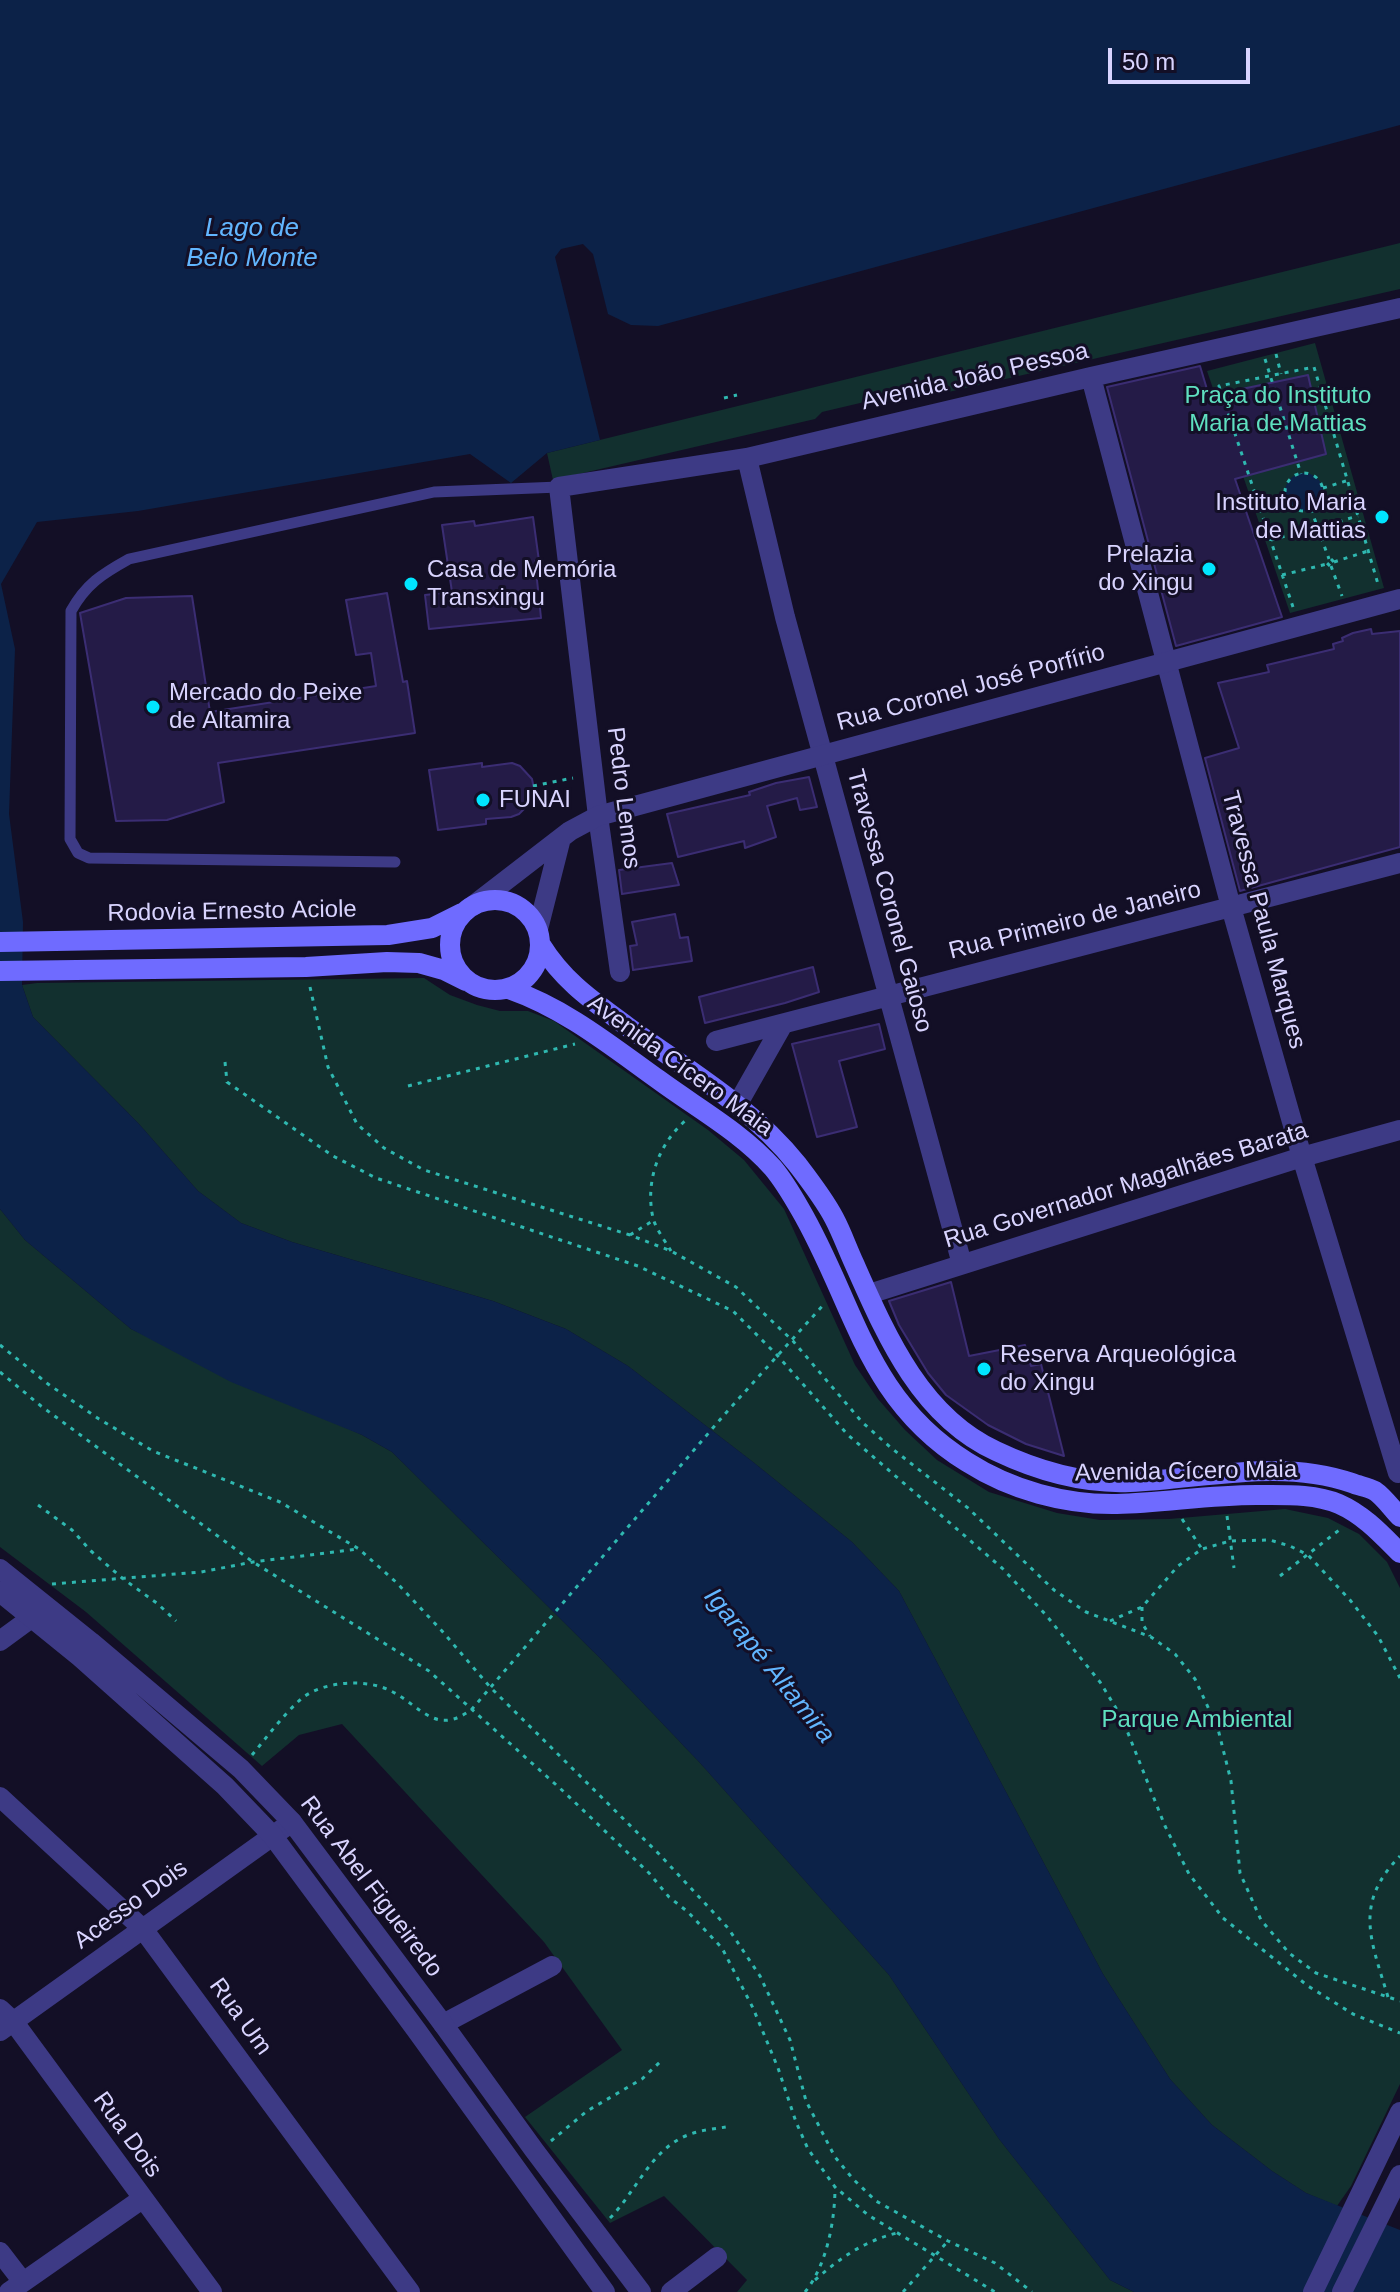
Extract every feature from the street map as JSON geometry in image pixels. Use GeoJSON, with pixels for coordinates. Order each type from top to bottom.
{"type":"FeatureCollection","features":[{"type":"Feature","properties":{"kind":"main road"},"geometry":{"type":"LineString","coordinates":[[0,971],[419,963],[444,970],[466,981],[480,988],[494,991],[509,989],[522,982],[533,972],[539,959],[540,937],[530,916],[518,906],[504,900],[488,900],[468,909],[454,926],[449,940],[450,955],[466,981]]}},
{"type":"Feature","properties":{"kind":"main road","name":"Rodovia Ernesto Aciole"},"geometry":{"type":"LineString","coordinates":[[0,942],[388,935],[432,928],[468,909]]}},
{"type":"Feature","properties":{"kind":"main road","name":"Avenida Cícero Maia"},"geometry":{"type":"LineString","coordinates":[[540,937],[551,961],[579,991],[737,1105],[774,1138],[816,1189],[835,1220],[906,1370],[941,1414],[963,1432],[993,1450],[1067,1477],[1128,1482],[1274,1470],[1313,1473],[1375,1492],[1400,1517]]}},
{"type":"Feature","properties":{"kind":"main road","name":"Avenida Cícero Maia"},"geometry":{"type":"LineString","coordinates":[[509,989],[566,1014],[602,1038],[727,1127],[774,1169],[816,1236],[863,1344],[889,1388],[923,1429],[966,1462],[1004,1483],[1068,1500],[1112,1504],[1224,1496],[1304,1496],[1338,1503],[1373,1526],[1400,1553]]}},
{"type":"Feature","properties":{"kind":"street","name":"Avenida João Pessoa"},"geometry":{"type":"LineString","coordinates":[[559,487],[747,458],[1400,308]]}},
{"type":"Feature","properties":{"kind":"street","name":"Travessa Paula Marques"},"geometry":{"type":"LineString","coordinates":[[1091,377],[1231,907],[1302,1157],[1399,1473]]}},
{"type":"Feature","properties":{"kind":"street","name":"Travessa Coronel Gaioso"},"geometry":{"type":"LineString","coordinates":[[747,458],[785,617],[962,1264]]}},
{"type":"Feature","properties":{"kind":"street","name":"Pedro Lemos"},"geometry":{"type":"LineString","coordinates":[[559,487],[620,972]]}},
{"type":"Feature","properties":{"kind":"street","name":"Rua Coronel José Porfírio"},"geometry":{"type":"LineString","coordinates":[[468,909],[561,838],[598,816],[1400,599]]}},
{"type":"Feature","properties":{"kind":"street"},"geometry":{"type":"LineString","coordinates":[[540,937],[561,838]]}},
{"type":"Feature","properties":{"kind":"street","name":"Rua Primeiro de Janeiro"},"geometry":{"type":"LineString","coordinates":[[716,1041],[1400,863]]}},
{"type":"Feature","properties":{"kind":"street"},"geometry":{"type":"LineString","coordinates":[[737,1105],[783,1024]]}},
{"type":"Feature","properties":{"kind":"street","name":"Rua Governador Magalhães Barata"},"geometry":{"type":"LineString","coordinates":[[869,1294],[1302,1157],[1400,1130]]}},
{"type":"Feature","properties":{"kind":"street"},"geometry":{"type":"LineString","coordinates":[[1375,1492],[1399,1473]]}},
{"type":"Feature","properties":{"kind":"street","name":"Rua Abel Figueiredo"},"geometry":{"type":"LineString","coordinates":[[0,1569],[28,1592],[39,1613],[80,1657],[225,1786],[272,1835],[605,2292]]}},
{"type":"Feature","properties":{"kind":"street","name":"Rua Abel Figueiredo"},"geometry":{"type":"LineString","coordinates":[[0,1592],[103,1652],[241,1769],[292,1822],[641,2292]]}},
{"type":"Feature","properties":{"kind":"street"},"geometry":{"type":"LineString","coordinates":[[0,1641],[39,1613]]}},
{"type":"Feature","properties":{"kind":"street","name":"Rua Um"},"geometry":{"type":"LineString","coordinates":[[0,1797],[143,1929],[410,2292]]}},
{"type":"Feature","properties":{"kind":"street","name":"Acesso Dois"},"geometry":{"type":"LineString","coordinates":[[4,2020],[143,1929],[292,1822]]}},
{"type":"Feature","properties":{"kind":"street"},"geometry":{"type":"LineString","coordinates":[[443,2024],[552,1966]]}},
{"type":"Feature","properties":{"kind":"street","name":"Rua Dois"},"geometry":{"type":"LineString","coordinates":[[4,2020],[212,2292]]}},
{"type":"Feature","properties":{"kind":"street"},"geometry":{"type":"LineString","coordinates":[[1313,2292],[1400,2112]]}},
{"type":"Feature","properties":{"kind":"street"},"geometry":{"type":"LineString","coordinates":[[1342,2292],[1400,2175]]}},
{"type":"Feature","properties":{"kind":"street"},"geometry":{"type":"LineString","coordinates":[[0,2252],[16,2287],[142,2199]]}},
{"type":"Feature","properties":{"kind":"street"},"geometry":{"type":"LineString","coordinates":[[671,2292],[717,2257]]}},
{"type":"Feature","properties":{"kind":"lane"},"geometry":{"type":"LineString","coordinates":[[395,862],[89,858],[78,853],[70,839],[71,611],[80,595],[99,576],[129,559],[434,492],[559,487]]}},
{"type":"Feature","properties":{"kind":"path"},"geometry":{"type":"LineString","coordinates":[[1276,353],[1281,374]]}},
{"type":"Feature","properties":{"kind":"path"},"geometry":{"type":"LineString","coordinates":[[1265,356],[1301,474]]}},
{"type":"Feature","properties":{"kind":"path"},"geometry":{"type":"LineString","coordinates":[[1294,611],[1219,386],[1314,367],[1379,589]]}},
{"type":"Feature","properties":{"kind":"path"},"geometry":{"type":"LineString","coordinates":[[724,398],[737,395]]}},
{"type":"Feature","properties":{"kind":"path"},"geometry":{"type":"LineString","coordinates":[[1301,474],[1316,477],[1323,488],[1322,499],[1312,509],[1296,509],[1286,496],[1288,482],[1301,474]]}},
{"type":"Feature","properties":{"kind":"path"},"geometry":{"type":"LineString","coordinates":[[1323,488],[1346,481]]}},
{"type":"Feature","properties":{"kind":"path"},"geometry":{"type":"LineString","coordinates":[[1258,503],[1286,496]]}},
{"type":"Feature","properties":{"kind":"path"},"geometry":{"type":"LineString","coordinates":[[1312,509],[1345,602]]}},
{"type":"Feature","properties":{"kind":"path"},"geometry":{"type":"LineString","coordinates":[[1271,540],[1358,516]]}},
{"type":"Feature","properties":{"kind":"path"},"geometry":{"type":"LineString","coordinates":[[1282,575],[1368,551]]}},
{"type":"Feature","properties":{"kind":"path"},"geometry":{"type":"LineString","coordinates":[[533,786],[593,774]]}},
{"type":"Feature","properties":{"kind":"path"},"geometry":{"type":"LineString","coordinates":[[306,967],[328,1067],[357,1124],[384,1148],[424,1170],[630,1235],[671,1251],[736,1287],[793,1341],[862,1422],[968,1508],[1054,1590],[1086,1612],[1151,1637],[1175,1654],[1195,1679],[1218,1729],[1231,1781],[1240,1873],[1261,1920],[1289,1953],[1316,1973],[1400,2001]]}},
{"type":"Feature","properties":{"kind":"path"},"geometry":{"type":"LineString","coordinates":[[408,1086],[602,1038]]}},
{"type":"Feature","properties":{"kind":"path"},"geometry":{"type":"LineString","coordinates":[[225,1062],[227,1082],[333,1156],[376,1178],[638,1266],[733,1311],[848,1435],[1002,1568],[1046,1615],[1091,1671],[1122,1718],[1165,1826],[1189,1874],[1223,1918],[1308,1986],[1353,2014],[1400,2033]]}},
{"type":"Feature","properties":{"kind":"path"},"geometry":{"type":"LineString","coordinates":[[671,1251],[654,1220],[651,1189],[656,1163],[665,1144],[700,1108]]}},
{"type":"Feature","properties":{"kind":"path"},"geometry":{"type":"LineString","coordinates":[[630,1235],[654,1220]]}},
{"type":"Feature","properties":{"kind":"path"},"geometry":{"type":"LineString","coordinates":[[241,1769],[302,1699],[315,1691],[339,1685],[365,1684],[389,1689],[427,1717],[440,1720],[459,1719],[472,1709],[724,1415],[838,1288]]}},
{"type":"Feature","properties":{"kind":"path"},"geometry":{"type":"LineString","coordinates":[[0,1345],[73,1401],[153,1451],[280,1502],[359,1549],[397,1583],[490,1687],[659,1854],[728,1928],[760,1976],[790,2040],[806,2101],[835,2157],[853,2179],[876,2201],[995,2263],[1032,2292]]}},
{"type":"Feature","properties":{"kind":"path"},"geometry":{"type":"LineString","coordinates":[[0,1372],[41,1406],[253,1562],[429,1671],[563,1791],[722,1948],[753,2008],[808,2149],[835,2187],[868,2215],[995,2292]]}},
{"type":"Feature","properties":{"kind":"path"},"geometry":{"type":"LineString","coordinates":[[1224,1496],[1234,1568]]}},
{"type":"Feature","properties":{"kind":"path"},"geometry":{"type":"LineString","coordinates":[[1169,1500],[1202,1549]]}},
{"type":"Feature","properties":{"kind":"path"},"geometry":{"type":"LineString","coordinates":[[38,1505],[72,1530],[91,1551],[176,1621]]}},
{"type":"Feature","properties":{"kind":"path"},"geometry":{"type":"LineString","coordinates":[[1280,1576],[1358,1514]]}},
{"type":"Feature","properties":{"kind":"path"},"geometry":{"type":"LineString","coordinates":[[1110,1621],[1142,1607],[1178,1566],[1202,1549],[1230,1541],[1270,1540],[1308,1555],[1378,1636],[1400,1678]]}},
{"type":"Feature","properties":{"kind":"path"},"geometry":{"type":"LineString","coordinates":[[28,1592],[51,1584],[201,1572],[253,1562],[359,1549]]}},
{"type":"Feature","properties":{"kind":"path"},"geometry":{"type":"LineString","coordinates":[[1142,1607],[1142,1623],[1151,1637]]}},
{"type":"Feature","properties":{"kind":"path"},"geometry":{"type":"LineString","coordinates":[[1388,1997],[1371,1942],[1370,1910],[1374,1891],[1384,1872],[1400,1856]]}},
{"type":"Feature","properties":{"kind":"path"},"geometry":{"type":"LineString","coordinates":[[534,2150],[564,2132],[587,2111],[642,2079],[661,2061]]}},
{"type":"Feature","properties":{"kind":"path"},"geometry":{"type":"LineString","coordinates":[[594,2230],[612,2217],[654,2160],[667,2148],[690,2134],[726,2127]]}},
{"type":"Feature","properties":{"kind":"path"},"geometry":{"type":"LineString","coordinates":[[813,2283],[835,2210],[835,2187]]}},
{"type":"Feature","properties":{"kind":"path"},"geometry":{"type":"LineString","coordinates":[[805,2292],[855,2249],[897,2233]]}},
{"type":"Feature","properties":{"kind":"path"},"geometry":{"type":"LineString","coordinates":[[903,2292],[948,2241]]}},
{"type":"Feature","properties":{"kind":"green space"},"geometry":{"type":"Polygon","coordinates":[[[1400,243],[1400,289],[944,393],[928,387],[822,412],[815,419],[553,480],[547,453],[1400,243]]]}},
{"type":"Feature","properties":{"kind":"green space","name":"Praça do Instituto Maria de Mattias"},"geometry":{"type":"Polygon","coordinates":[[[1315,343],[1384,588],[1290,613],[1207,371],[1315,343]]]}},
{"type":"Feature","properties":{"kind":"green space","name":"Parque Ambiental"},"geometry":{"type":"Polygon","coordinates":[[[424,978],[450,995],[477,1005],[500,1011],[528,1011],[554,1021],[708,1130],[744,1160],[784,1209],[855,1365],[878,1399],[937,1460],[989,1492],[1057,1513],[1100,1520],[1169,1519],[1285,1509],[1328,1518],[1359,1534],[1387,1562],[1400,1588],[1400,2084],[1351,2186],[1337,2206],[1306,2193],[1272,2171],[1212,2125],[1170,2079],[1103,1974],[899,1591],[852,1542],[628,1366],[566,1329],[493,1301],[292,1242],[241,1223],[198,1191],[139,1124],[33,1017],[22,985],[424,978]]]}},
{"type":"Feature","properties":{"kind":"green space"},"geometry":{"type":"Polygon","coordinates":[[[0,1209],[25,1240],[131,1329],[362,1435],[392,1452],[603,1661],[701,1764],[889,1975],[999,2139],[1110,2280],[1134,2292],[737,2292],[747,2280],[664,2196],[610,2223],[525,2117],[622,2050],[544,1942],[342,1724],[299,1735],[262,1766],[86,1612],[0,1547],[0,1209]]]}},
{"type":"Feature","properties":{"kind":"water"},"geometry":{"type":"Polygon","coordinates":[[[0,0],[1400,0],[1400,125],[658,326],[631,325],[608,314],[593,254],[583,244],[561,249],[555,257],[600,440],[547,453],[511,483],[470,454],[138,511],[37,522],[1,584],[15,649],[9,814],[23,922],[22,985],[33,1017],[139,1124],[198,1191],[241,1223],[292,1242],[493,1301],[566,1329],[628,1366],[852,1542],[899,1591],[1103,1974],[1170,2079],[1212,2125],[1272,2171],[1306,2193],[1400,2230],[1400,2292],[1134,2292],[1110,2280],[999,2139],[889,1975],[701,1764],[603,1661],[392,1452],[362,1435],[231,1382],[131,1329],[25,1240],[0,1209],[0,0]]]}},
{"type":"Feature","properties":{"kind":"water"},"geometry":{"type":"Polygon","coordinates":[[[1304,473],[1317,479],[1323,492],[1317,505],[1304,511],[1291,505],[1285,492],[1291,479],[1304,473]]]}},
{"type":"Feature","properties":{"kind":"building"},"geometry":{"type":"Polygon","coordinates":[[[1200,366],[1209,396],[1308,375],[1326,454],[1235,479],[1282,617],[1176,646],[1107,387],[1200,366]]]}},
{"type":"Feature","properties":{"kind":"building"},"geometry":{"type":"Polygon","coordinates":[[[533,517],[539,561],[535,561],[541,618],[429,629],[425,595],[452,592],[442,525],[474,521],[475,526],[533,517]]]}},
{"type":"Feature","properties":{"kind":"building","name":"Mercado do Peixe de Altamira"},"geometry":{"type":"Polygon","coordinates":[[[387,593],[415,733],[218,763],[224,802],[167,820],[116,821],[80,613],[126,598],[192,596],[210,712],[376,686],[371,653],[356,655],[346,600],[387,593]]]}},
{"type":"Feature","properties":{"kind":"building"},"geometry":{"type":"Polygon","coordinates":[[[1371,629],[1372,634],[1400,631],[1400,847],[1240,891],[1205,758],[1239,748],[1218,683],[1269,672],[1267,665],[1334,649],[1333,644],[1343,641],[1342,638],[1371,629]]]}},
{"type":"Feature","properties":{"kind":"building","name":"FUNAI"},"geometry":{"type":"Polygon","coordinates":[[[482,763],[482,767],[512,763],[520,766],[532,779],[534,789],[530,803],[511,817],[486,819],[486,824],[438,830],[429,770],[482,763]]]}},
{"type":"Feature","properties":{"kind":"building"},"geometry":{"type":"Polygon","coordinates":[[[809,777],[817,807],[800,810],[797,798],[767,806],[776,837],[745,848],[744,841],[678,857],[667,814],[750,795],[749,792],[776,783],[809,777]]]}},
{"type":"Feature","properties":{"kind":"building"},"geometry":{"type":"Polygon","coordinates":[[[672,863],[679,885],[622,894],[619,870],[672,863]]]}},
{"type":"Feature","properties":{"kind":"building"},"geometry":{"type":"Polygon","coordinates":[[[675,914],[680,938],[688,937],[692,961],[633,970],[630,946],[637,945],[632,922],[675,914]]]}},
{"type":"Feature","properties":{"kind":"building"},"geometry":{"type":"Polygon","coordinates":[[[813,967],[819,992],[705,1023],[699,997],[813,967]]]}},
{"type":"Feature","properties":{"kind":"building"},"geometry":{"type":"Polygon","coordinates":[[[879,1024],[885,1049],[839,1061],[857,1127],[817,1137],[792,1044],[879,1024]]]}},
{"type":"Feature","properties":{"kind":"building","name":"Reserva Arqueológica do Xingu"},"geometry":{"type":"Polygon","coordinates":[[[951,1282],[969,1356],[1025,1345],[1031,1366],[1041,1364],[1064,1456],[1026,1444],[988,1425],[946,1395],[928,1373],[899,1325],[889,1301],[951,1282]]]}},
{"type":"Feature","properties":{"kind":"place","name":"Instituto Maria de Mattias"},"geometry":{"type":"Point","coordinates":[1382,517]}},
{"type":"Feature","properties":{"kind":"place","name":"Prelazia do Xingu"},"geometry":{"type":"Point","coordinates":[1209,569]}},
{"type":"Feature","properties":{"kind":"place","name":"Casa de Memória Transxingu"},"geometry":{"type":"Point","coordinates":[411,584]}},
{"type":"Feature","properties":{"kind":"place","name":"Mercado do Peixe de Altamira"},"geometry":{"type":"Point","coordinates":[153,707]}},
{"type":"Feature","properties":{"kind":"place","name":"FUNAI"},"geometry":{"type":"Point","coordinates":[483,800]}},
{"type":"Feature","properties":{"kind":"place","name":"Reserva Arqueológica do Xingu"},"geometry":{"type":"Point","coordinates":[984,1369]}},
{"type":"Feature","properties":{"kind":"water label","name":"Lago de Belo Monte"},"geometry":{"type":"Point","coordinates":[252,244]}},
{"type":"Feature","properties":{"kind":"water label","name":"Igarapé Altamira"},"geometry":{"type":"Point","coordinates":[769,1666]}}]}
